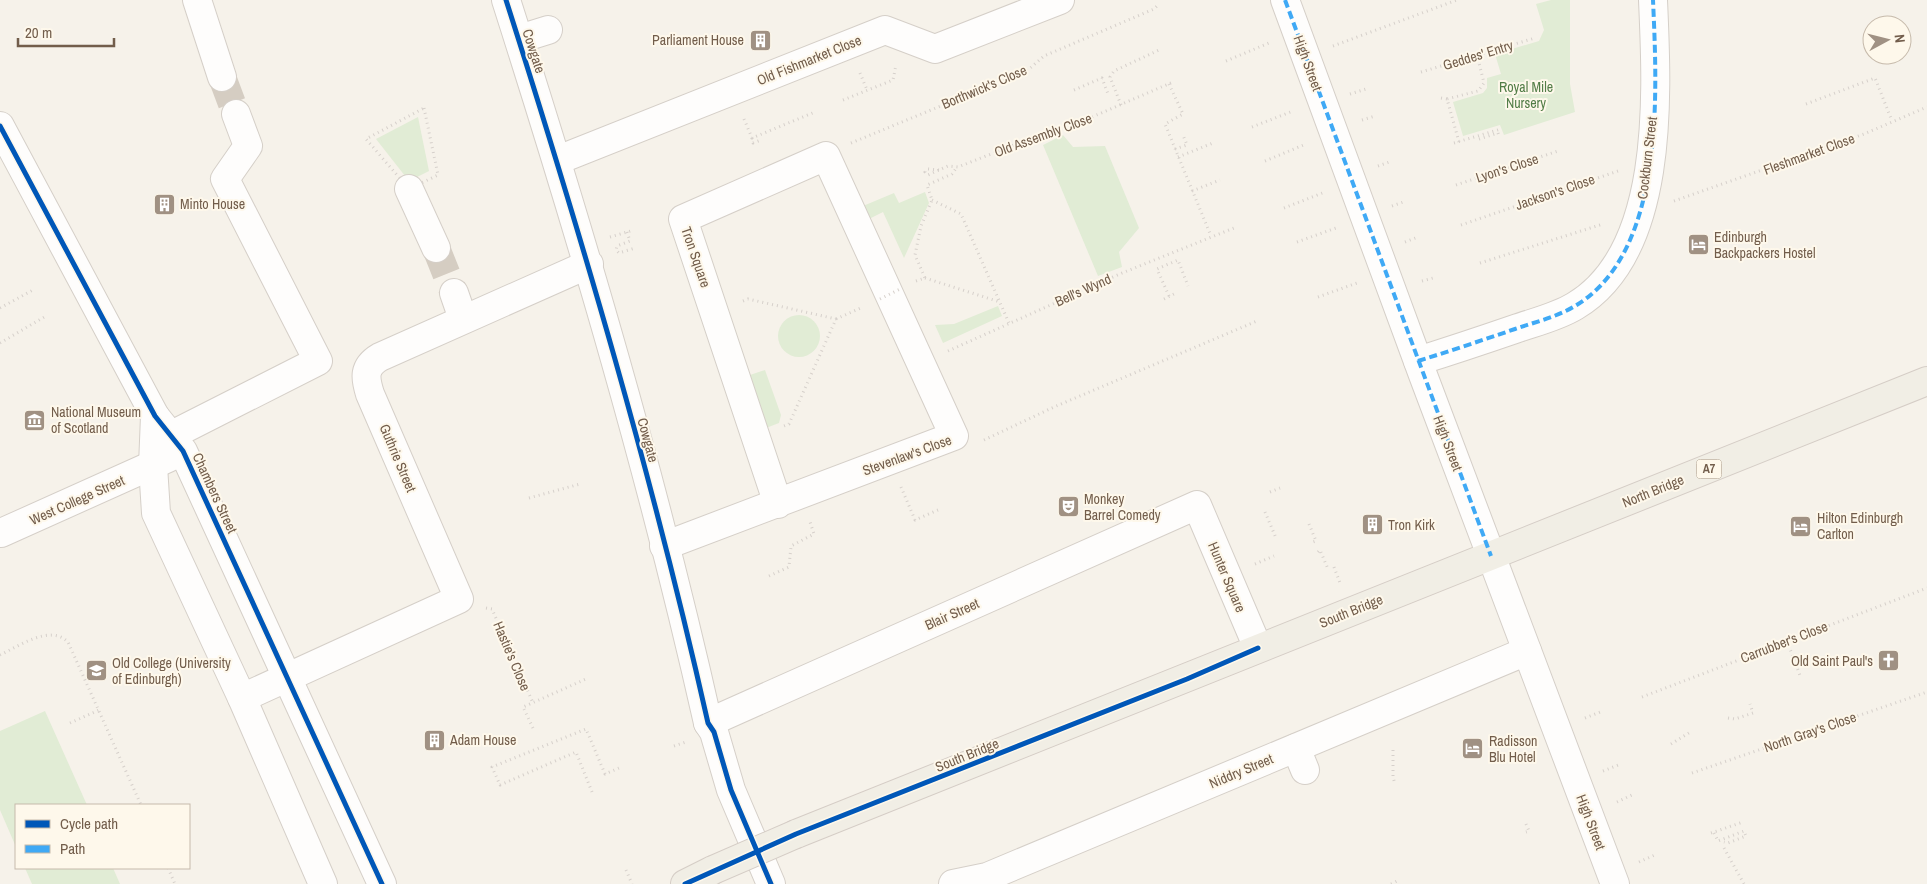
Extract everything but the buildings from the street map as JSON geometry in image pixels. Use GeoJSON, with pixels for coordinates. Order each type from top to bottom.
{"type":"FeatureCollection","features":[{"type":"Feature","properties":{"kind":"main road","name":"North Bridge"},"geometry":{"type":"LineString","coordinates":[[1491,556],[1927,381]]}},
{"type":"Feature","properties":{"kind":"main road","name":"South Bridge"},"geometry":{"type":"LineString","coordinates":[[685,884],[796,834],[1491,556]]}},
{"type":"Feature","properties":{"kind":"street"},"geometry":{"type":"LineString","coordinates":[[197,0],[222,77]]}},
{"type":"Feature","properties":{"kind":"street","name":"Cowgate"},"geometry":{"type":"LineString","coordinates":[[506,0],[558,160],[589,264],[688,632],[708,722],[714,732],[731,790],[771,884]]}},
{"type":"Feature","properties":{"kind":"street"},"geometry":{"type":"LineString","coordinates":[[935,49],[1060,0]]}},
{"type":"Feature","properties":{"kind":"street","name":"High Street"},"geometry":{"type":"LineString","coordinates":[[1285,0],[1526,651],[1615,884]]}},
{"type":"Feature","properties":{"kind":"street","name":"Cockburn Street"},"geometry":{"type":"LineString","coordinates":[[1418,361],[1561,313],[1577,305],[1595,291],[1620,260],[1640,213],[1649,160],[1654,64],[1653,0]]}},
{"type":"Feature","properties":{"kind":"street"},"geometry":{"type":"LineString","coordinates":[[519,40],[548,30]]}},
{"type":"Feature","properties":{"kind":"street","name":"Old Fishmarket Close"},"geometry":{"type":"LineString","coordinates":[[558,160],[661,111],[885,30],[935,49]]}},
{"type":"Feature","properties":{"kind":"street"},"geometry":{"type":"LineString","coordinates":[[236,114],[248,146],[226,179],[318,361],[170,434],[153,466],[156,513],[242,698],[323,884]]}},
{"type":"Feature","properties":{"kind":"street","name":"Chambers Street"},"geometry":{"type":"LineString","coordinates":[[0,126],[170,434],[287,677],[382,884]]}},
{"type":"Feature","properties":{"kind":"street","name":"Tron Square"},"geometry":{"type":"LineString","coordinates":[[789,500],[683,219],[826,156],[954,436]]}},
{"type":"Feature","properties":{"kind":"street"},"geometry":{"type":"LineString","coordinates":[[409,190],[436,248]]}},
{"type":"Feature","properties":{"kind":"street","name":"Guthrie Street"},"geometry":{"type":"LineString","coordinates":[[287,677],[459,599],[370,394],[365,373],[374,361],[380,357],[589,264]]}},
{"type":"Feature","properties":{"kind":"street"},"geometry":{"type":"LineString","coordinates":[[454,293],[463,319]]}},
{"type":"Feature","properties":{"kind":"street","name":"Chambers Street"},"geometry":{"type":"LineString","coordinates":[[153,466],[170,434]]}},
{"type":"Feature","properties":{"kind":"street","name":"Stevenlaw's Close"},"geometry":{"type":"LineString","coordinates":[[664,546],[954,436]]}},
{"type":"Feature","properties":{"kind":"street","name":"West College Street"},"geometry":{"type":"LineString","coordinates":[[1,533],[153,466]]}},
{"type":"Feature","properties":{"kind":"street","name":"Hunter Square"},"geometry":{"type":"LineString","coordinates":[[1196,506],[1258,648]]}},
{"type":"Feature","properties":{"kind":"street","name":"Blair Street"},"geometry":{"type":"LineString","coordinates":[[708,722],[1196,506]]}},
{"type":"Feature","properties":{"kind":"street","name":"Niddry Street"},"geometry":{"type":"LineString","coordinates":[[953,884],[988,877],[1300,759],[1526,651]]}},
{"type":"Feature","properties":{"kind":"street"},"geometry":{"type":"LineString","coordinates":[[242,698],[287,677]]}},
{"type":"Feature","properties":{"kind":"path"},"geometry":{"type":"LineString","coordinates":[[1364,34],[1456,0]]}},
{"type":"Feature","properties":{"kind":"path"},"geometry":{"type":"LineString","coordinates":[[1226,61],[1297,32]]}},
{"type":"Feature","properties":{"kind":"path"},"geometry":{"type":"LineString","coordinates":[[843,100],[893,80],[895,66],[935,49]]}},
{"type":"Feature","properties":{"kind":"path"},"geometry":{"type":"LineString","coordinates":[[1121,104],[1110,77],[1114,71],[1159,50]]}},
{"type":"Feature","properties":{"kind":"path"},"geometry":{"type":"LineString","coordinates":[[1441,98],[1447,99],[1478,90],[1484,83],[1477,55]]}},
{"type":"Feature","properties":{"kind":"path"},"geometry":{"type":"LineString","coordinates":[[862,78],[867,90]]}},
{"type":"Feature","properties":{"kind":"path"},"geometry":{"type":"LineString","coordinates":[[1074,90],[1102,78],[1108,94]]}},
{"type":"Feature","properties":{"kind":"path"},"geometry":{"type":"LineString","coordinates":[[1806,104],[1875,78],[1892,121]]}},
{"type":"Feature","properties":{"kind":"path"},"geometry":{"type":"LineString","coordinates":[[1113,98],[1118,96]]}},
{"type":"Feature","properties":{"kind":"path"},"geometry":{"type":"LineString","coordinates":[[1447,99],[1459,142]]}},
{"type":"Feature","properties":{"kind":"path"},"geometry":{"type":"LineString","coordinates":[[1252,127],[1322,100]]}},
{"type":"Feature","properties":{"kind":"path"},"geometry":{"type":"LineString","coordinates":[[424,108],[438,175],[409,190],[366,139],[424,108]]}},
{"type":"Feature","properties":{"kind":"path"},"geometry":{"type":"LineString","coordinates":[[761,140],[753,143],[751,137],[815,112]]}},
{"type":"Feature","properties":{"kind":"path"},"geometry":{"type":"LineString","coordinates":[[1454,143],[1501,129]]}},
{"type":"Feature","properties":{"kind":"path"},"geometry":{"type":"LineString","coordinates":[[1266,161],[1334,133]]}},
{"type":"Feature","properties":{"kind":"path"},"geometry":{"type":"LineString","coordinates":[[1479,139],[1498,133],[1499,136]]}},
{"type":"Feature","properties":{"kind":"path"},"geometry":{"type":"LineString","coordinates":[[1183,135],[1187,145],[1175,149],[1211,236]]}},
{"type":"Feature","properties":{"kind":"path"},"geometry":{"type":"LineString","coordinates":[[1178,156],[1213,143]]}},
{"type":"Feature","properties":{"kind":"path"},"geometry":{"type":"LineString","coordinates":[[925,278],[915,255],[921,226],[932,200],[927,185],[952,174],[958,167]]}},
{"type":"Feature","properties":{"kind":"path"},"geometry":{"type":"LineString","coordinates":[[1192,191],[1220,180]]}},
{"type":"Feature","properties":{"kind":"path"},"geometry":{"type":"LineString","coordinates":[[1284,208],[1352,181]]}},
{"type":"Feature","properties":{"kind":"path"},"geometry":{"type":"LineString","coordinates":[[932,200],[962,214],[1009,323]]}},
{"type":"Feature","properties":{"kind":"path"},"geometry":{"type":"LineString","coordinates":[[1480,263],[1640,213]]}},
{"type":"Feature","properties":{"kind":"path"},"geometry":{"type":"LineString","coordinates":[[1297,242],[1365,218]]}},
{"type":"Feature","properties":{"kind":"path"},"geometry":{"type":"LineString","coordinates":[[627,232],[630,241],[617,246],[616,250],[619,253],[635,248]]}},
{"type":"Feature","properties":{"kind":"path"},"geometry":{"type":"LineString","coordinates":[[1169,296],[1157,269],[1178,260],[1188,286]]}},
{"type":"Feature","properties":{"kind":"path"},"geometry":{"type":"LineString","coordinates":[[748,299],[836,319],[925,278],[1000,303]]}},
{"type":"Feature","properties":{"kind":"path"},"geometry":{"type":"LineString","coordinates":[[1318,297],[1389,282]]}},
{"type":"Feature","properties":{"kind":"path"},"geometry":{"type":"LineString","coordinates":[[0,308],[33,290]]}},
{"type":"Feature","properties":{"kind":"path"},"geometry":{"type":"LineString","coordinates":[[1164,299],[1176,293]]}},
{"type":"Feature","properties":{"kind":"path"},"geometry":{"type":"LineString","coordinates":[[0,343],[46,316]]}},
{"type":"Feature","properties":{"kind":"path"},"geometry":{"type":"LineString","coordinates":[[789,424],[836,319]]}},
{"type":"Feature","properties":{"kind":"path"},"geometry":{"type":"LineString","coordinates":[[891,461],[915,520],[938,510]]}},
{"type":"Feature","properties":{"kind":"path"},"geometry":{"type":"LineString","coordinates":[[529,498],[580,484]]}},
{"type":"Feature","properties":{"kind":"path"},"geometry":{"type":"LineString","coordinates":[[1270,492],[1280,488]]}},
{"type":"Feature","properties":{"kind":"path"},"geometry":{"type":"LineString","coordinates":[[770,576],[789,567],[790,546],[814,534],[789,500]]}},
{"type":"Feature","properties":{"kind":"path"},"geometry":{"type":"LineString","coordinates":[[1265,512],[1276,538]]}},
{"type":"Feature","properties":{"kind":"path"},"geometry":{"type":"LineString","coordinates":[[1309,524],[1316,541],[1313,542]]}},
{"type":"Feature","properties":{"kind":"path"},"geometry":{"type":"LineString","coordinates":[[1318,552],[1320,550],[1328,569]]}},
{"type":"Feature","properties":{"kind":"path"},"geometry":{"type":"LineString","coordinates":[[1334,567],[1341,586]]}},
{"type":"Feature","properties":{"kind":"path"},"geometry":{"type":"LineString","coordinates":[[0,655],[47,634],[61,636],[72,648],[141,804]]}},
{"type":"Feature","properties":{"kind":"path"},"geometry":{"type":"LineString","coordinates":[[1787,641],[1801,678]]}},
{"type":"Feature","properties":{"kind":"path"},"geometry":{"type":"LineString","coordinates":[[1728,718],[1735,720],[1753,713],[1750,704]]}},
{"type":"Feature","properties":{"kind":"path"},"geometry":{"type":"LineString","coordinates":[[70,723],[100,710]]}},
{"type":"Feature","properties":{"kind":"path"},"geometry":{"type":"LineString","coordinates":[[592,792],[576,752],[500,785],[490,768],[586,729],[605,774],[619,768]]}},
{"type":"Feature","properties":{"kind":"path"},"geometry":{"type":"LineString","coordinates":[[1671,744],[1692,731]]}},
{"type":"Feature","properties":{"kind":"path"},"geometry":{"type":"LineString","coordinates":[[1393,750],[1393,777],[1395,784]]}},
{"type":"Feature","properties":{"kind":"path"},"geometry":{"type":"LineString","coordinates":[[1724,842],[1728,843],[1746,836],[1744,831],[1718,841],[1713,833],[1742,822]]}},
{"type":"Feature","properties":{"kind":"path"},"geometry":{"type":"LineString","coordinates":[[1526,824],[1529,831],[1526,832]]}},
{"type":"Feature","properties":{"kind":"path"},"geometry":{"type":"LineString","coordinates":[[1724,848],[1744,884]]}},
{"type":"Feature","properties":{"kind":"path"},"geometry":{"type":"LineString","coordinates":[[168,869],[176,884]]}},
{"type":"Feature","properties":{"kind":"path"},"geometry":{"type":"LineString","coordinates":[[626,870],[632,884]]}},
{"type":"Feature","properties":{"kind":"path"},"geometry":{"type":"LineString","coordinates":[[1391,884],[1397,881],[1398,884]]}},
{"type":"Feature","properties":{"kind":"green space","name":"Royal Mile Nursery"},"geometry":{"type":"Polygon","coordinates":[[[1551,0],[1570,0],[1570,84],[1575,112],[1504,135],[1500,125],[1463,136],[1453,102],[1483,93],[1487,88],[1487,78],[1501,74],[1495,54],[1539,41],[1544,30],[1536,4],[1551,0]]]}},
{"type":"Feature","properties":{"kind":"green space"},"geometry":{"type":"Polygon","coordinates":[[[418,117],[429,171],[409,181],[376,139],[418,117]]]}},
{"type":"Feature","properties":{"kind":"green space"},"geometry":{"type":"Polygon","coordinates":[[[1063,135],[1073,147],[1105,146],[1139,228],[1119,252],[1122,267],[1098,276],[1043,145],[1063,135]]]}},
{"type":"Feature","properties":{"kind":"green space"},"geometry":{"type":"Polygon","coordinates":[[[925,192],[929,203],[904,258],[883,212],[869,219],[863,206],[894,193],[899,203],[925,192]]]}},
{"type":"Feature","properties":{"kind":"green space"},"geometry":{"type":"Polygon","coordinates":[[[998,306],[1002,316],[943,343],[935,325],[954,324],[998,306]]]}},
{"type":"Feature","properties":{"kind":"green space"},"geometry":{"type":"Polygon","coordinates":[[[799,315],[814,321],[820,336],[814,351],[799,357],[784,351],[778,336],[784,321],[799,315]]]}},
{"type":"Feature","properties":{"kind":"green space"},"geometry":{"type":"Polygon","coordinates":[[[765,370],[781,415],[779,423],[766,428],[750,375],[765,370]]]}},
{"type":"Feature","properties":{"kind":"green space"},"geometry":{"type":"Polygon","coordinates":[[[45,711],[87,804],[15,804],[15,845],[0,810],[0,731],[45,711]]]}},
{"type":"Feature","properties":{"kind":"green space"},"geometry":{"type":"Polygon","coordinates":[[[25,869],[113,869],[120,884],[32,884],[25,869]]]}},
{"type":"Feature","properties":{"kind":"tunnel"},"geometry":{"type":"LineString","coordinates":[[222,77],[236,114]]}},
{"type":"Feature","properties":{"kind":"tunnel"},"geometry":{"type":"LineString","coordinates":[[436,248],[454,293]]}},
{"type":"Feature","properties":{"kind":"marked path"},"geometry":{"type":"LineString","coordinates":[[1285,0],[1491,556]]}},
{"type":"Feature","properties":{"kind":"marked path"},"geometry":{"type":"LineString","coordinates":[[1418,361],[1561,313],[1575,306],[1605,281],[1626,248],[1641,210],[1650,167],[1655,79],[1653,0]]}},
{"type":"Feature","properties":{"kind":"cycle path"},"geometry":{"type":"LineString","coordinates":[[506,0],[562,179],[615,359],[664,540],[708,723],[714,732],[731,790],[771,884]]}},
{"type":"Feature","properties":{"kind":"cycle path"},"geometry":{"type":"LineString","coordinates":[[0,126],[155,416],[183,451],[382,884]]}},
{"type":"Feature","properties":{"kind":"cycle path"},"geometry":{"type":"LineString","coordinates":[[685,884],[796,834],[1187,679],[1258,648]]}},
{"type":"Feature","properties":{"kind":"place","name":"Parliament House"},"geometry":{"type":"Point","coordinates":[760,40]}},
{"type":"Feature","properties":{"kind":"place","name":"Minto House"},"geometry":{"type":"Point","coordinates":[164,204]}},
{"type":"Feature","properties":{"kind":"place","name":"Edinburgh Backpackers Hostel"},"geometry":{"type":"Point","coordinates":[1698,245]}},
{"type":"Feature","properties":{"kind":"place","name":"National Museum of Scotland"},"geometry":{"type":"Point","coordinates":[35,420]}},
{"type":"Feature","properties":{"kind":"place","name":"Monkey Barrel Comedy"},"geometry":{"type":"Point","coordinates":[1068,507]}},
{"type":"Feature","properties":{"kind":"place","name":"Tron Kirk"},"geometry":{"type":"Point","coordinates":[1372,525]}},
{"type":"Feature","properties":{"kind":"place","name":"Hilton Edinburgh Carlton"},"geometry":{"type":"Point","coordinates":[1801,526]}},
{"type":"Feature","properties":{"kind":"place","name":"Old Saint Paul's"},"geometry":{"type":"Point","coordinates":[1889,661]}},
{"type":"Feature","properties":{"kind":"place","name":"Old College (University of Edinburgh)"},"geometry":{"type":"Point","coordinates":[96,671]}},
{"type":"Feature","properties":{"kind":"place","name":"Adam House"},"geometry":{"type":"Point","coordinates":[434,740]}},
{"type":"Feature","properties":{"kind":"place","name":"Radisson Blu Hotel"},"geometry":{"type":"Point","coordinates":[1473,749]}}]}
